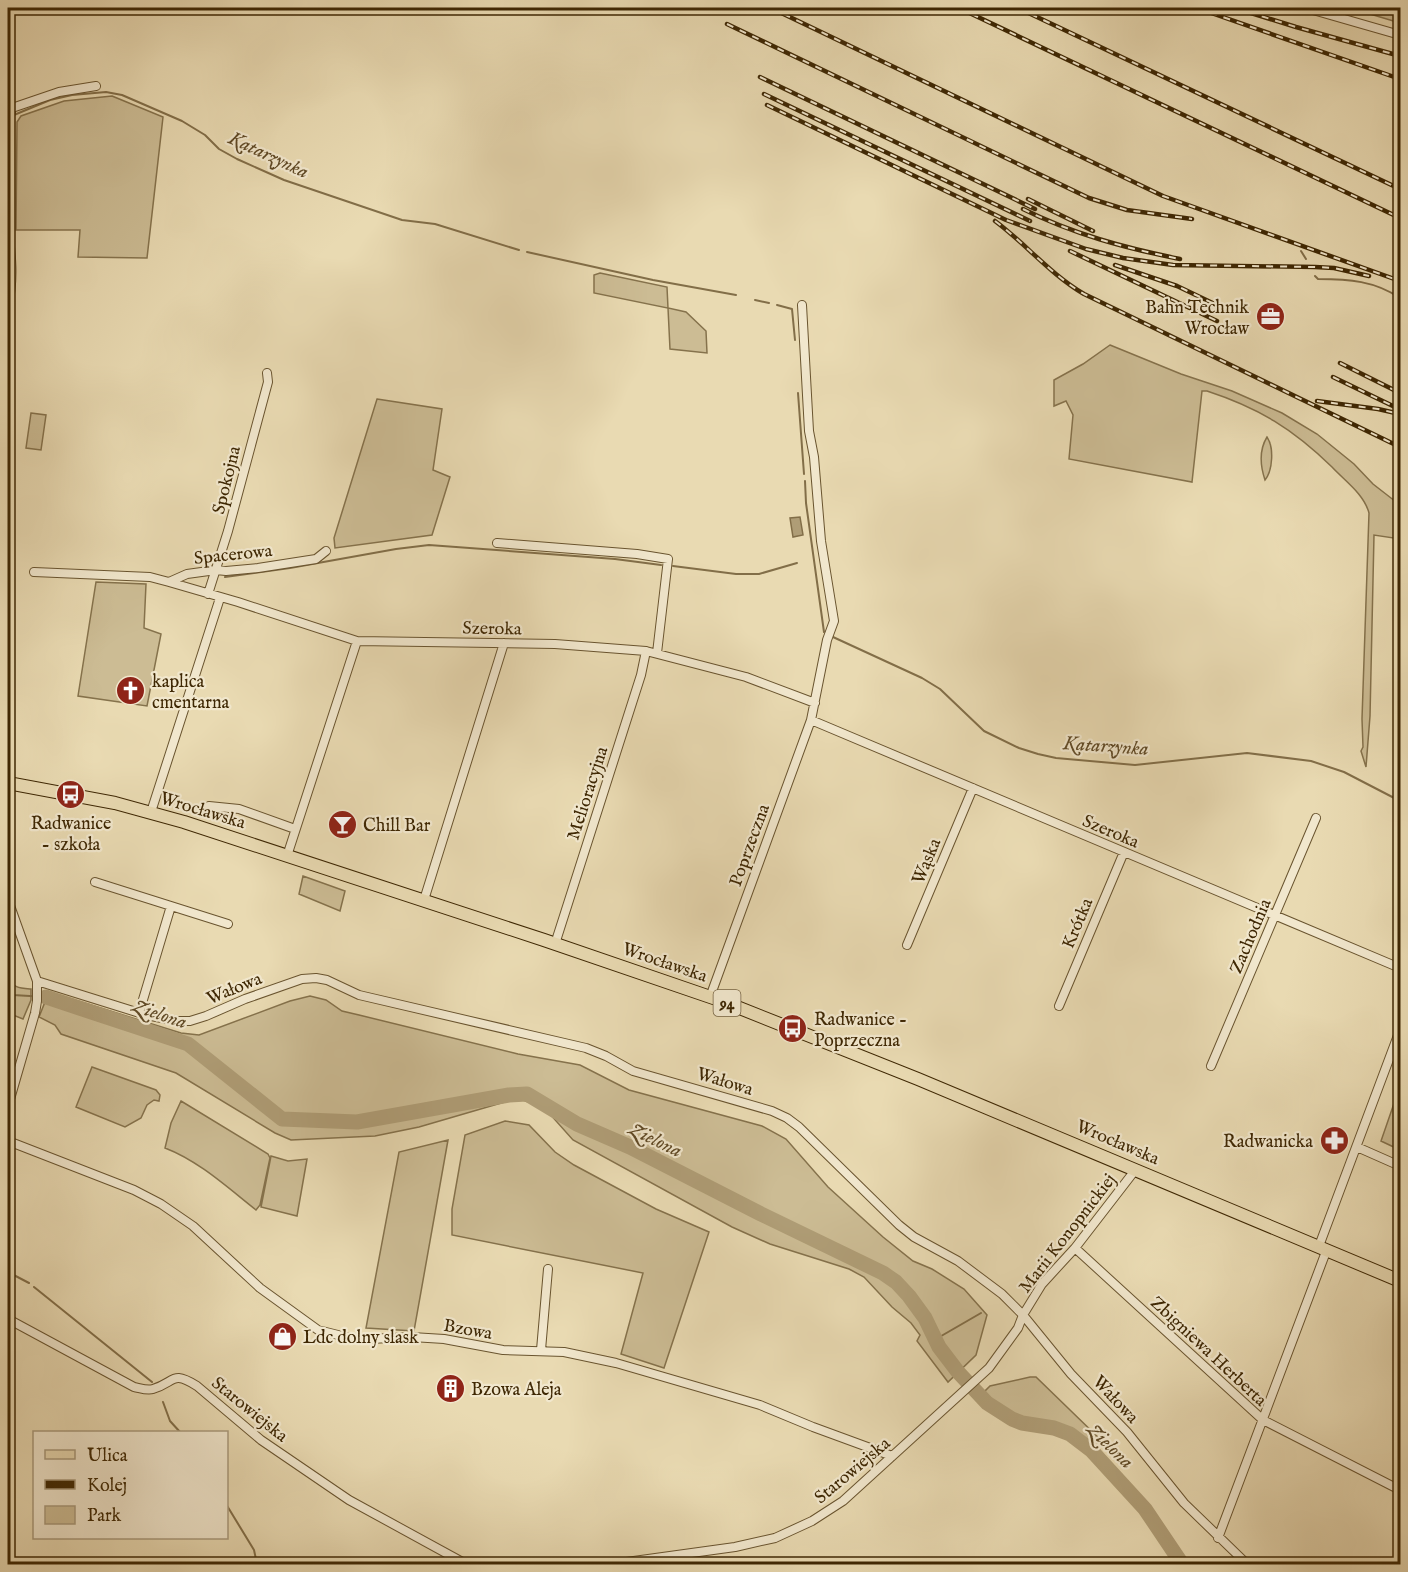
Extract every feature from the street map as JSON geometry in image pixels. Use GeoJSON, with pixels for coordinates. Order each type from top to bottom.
{"type":"FeatureCollection","features":[{"type":"Feature","properties":{"kind":"main road","name":"Wrocławska"},"geometry":{"type":"LineString","coordinates":[[8,783],[151,812],[710,996],[856,1053],[1401,1281]]}},
{"type":"Feature","properties":{"kind":"street"},"geometry":{"type":"LineString","coordinates":[[1306,8],[1401,35]]}},
{"type":"Feature","properties":{"kind":"street"},"geometry":{"type":"LineString","coordinates":[[8,132],[12,108],[59,92],[96,86]]}},
{"type":"Feature","properties":{"kind":"street"},"geometry":{"type":"LineString","coordinates":[[8,227],[12,262],[8,305]]}},
{"type":"Feature","properties":{"kind":"street","name":"Poprzeczna"},"geometry":{"type":"LineString","coordinates":[[710,996],[810,720],[827,640],[834,621],[821,541],[814,457],[809,431],[802,305]]}},
{"type":"Feature","properties":{"kind":"street","name":"Spokojna"},"geometry":{"type":"LineString","coordinates":[[208,594],[268,382],[267,373]]}},
{"type":"Feature","properties":{"kind":"street"},"geometry":{"type":"LineString","coordinates":[[497,543],[637,554],[668,560],[657,653]]}},
{"type":"Feature","properties":{"kind":"street","name":"Spacerowa"},"geometry":{"type":"LineString","coordinates":[[34,572],[150,577],[169,582],[188,574],[247,569],[316,559],[326,551]]}},
{"type":"Feature","properties":{"kind":"street","name":"Szeroka"},"geometry":{"type":"LineString","coordinates":[[169,582],[357,641],[569,644],[646,651],[746,677],[815,703]]}},
{"type":"Feature","properties":{"kind":"street"},"geometry":{"type":"LineString","coordinates":[[151,812],[220,598]]}},
{"type":"Feature","properties":{"kind":"street"},"geometry":{"type":"LineString","coordinates":[[287,855],[357,641]]}},
{"type":"Feature","properties":{"kind":"street"},"geometry":{"type":"LineString","coordinates":[[424,900],[504,643]]}},
{"type":"Feature","properties":{"kind":"street","name":"Melioracyjna"},"geometry":{"type":"LineString","coordinates":[[555,944],[641,675],[646,651]]}},
{"type":"Feature","properties":{"kind":"street","name":"Szeroka"},"geometry":{"type":"LineString","coordinates":[[810,720],[1401,968]]}},
{"type":"Feature","properties":{"kind":"street","name":"Wąska"},"geometry":{"type":"LineString","coordinates":[[907,945],[973,788]]}},
{"type":"Feature","properties":{"kind":"street"},"geometry":{"type":"LineString","coordinates":[[209,806],[239,809],[296,829]]}},
{"type":"Feature","properties":{"kind":"street","name":"Zachodnia"},"geometry":{"type":"LineString","coordinates":[[1211,1066],[1316,818]]}},
{"type":"Feature","properties":{"kind":"street","name":"Krótka"},"geometry":{"type":"LineString","coordinates":[[1059,1006],[1124,852]]}},
{"type":"Feature","properties":{"kind":"street"},"geometry":{"type":"LineString","coordinates":[[95,882],[228,924]]}},
{"type":"Feature","properties":{"kind":"street"},"geometry":{"type":"LineString","coordinates":[[8,900],[37,985],[37,1001],[8,1106]]}},
{"type":"Feature","properties":{"kind":"street"},"geometry":{"type":"LineString","coordinates":[[143,1014],[171,906]]}},
{"type":"Feature","properties":{"kind":"street","name":"Wałowa"},"geometry":{"type":"LineString","coordinates":[[37,985],[143,1014],[177,1021],[190,1021],[276,987],[302,979],[316,978],[327,980],[359,995],[586,1048],[633,1071],[772,1111],[787,1118],[899,1225],[914,1237],[977,1274],[1002,1294],[1023,1315],[1071,1374],[1127,1432],[1184,1503],[1247,1564]]}},
{"type":"Feature","properties":{"kind":"street"},"geometry":{"type":"LineString","coordinates":[[1218,1538],[1263,1420],[1357,1147],[1401,1030]]}},
{"type":"Feature","properties":{"kind":"street","name":"Bzowa"},"geometry":{"type":"LineString","coordinates":[[8,1141],[134,1190],[161,1204],[193,1226],[260,1288],[318,1330],[350,1338],[430,1338],[503,1350],[564,1352],[616,1363],[752,1403],[892,1456]]}},
{"type":"Feature","properties":{"kind":"street"},"geometry":{"type":"LineString","coordinates":[[1357,1147],[1401,1166]]}},
{"type":"Feature","properties":{"kind":"street","name":"Marii Konopnickiej"},"geometry":{"type":"LineString","coordinates":[[1023,1315],[1042,1284],[1075,1248],[1136,1169]]}},
{"type":"Feature","properties":{"kind":"street","name":"Zbigniewa Herberta"},"geometry":{"type":"LineString","coordinates":[[1075,1248],[1263,1420],[1401,1490]]}},
{"type":"Feature","properties":{"kind":"street"},"geometry":{"type":"LineString","coordinates":[[541,1350],[548,1269]]}},
{"type":"Feature","properties":{"kind":"street","name":"Starowiejska"},"geometry":{"type":"LineString","coordinates":[[612,1564],[735,1547],[775,1538],[830,1511],[980,1377],[1018,1328],[1023,1315]]}},
{"type":"Feature","properties":{"kind":"street","name":"Starowiejska"},"geometry":{"type":"LineString","coordinates":[[8,1319],[134,1387],[153,1389],[172,1378],[182,1377],[197,1386],[261,1440],[349,1500],[466,1564]]}},
{"type":"Feature","properties":{"kind":"green space"},"geometry":{"type":"Polygon","coordinates":[[[1350,8],[1400,8],[1400,23],[1350,8]]]}},
{"type":"Feature","properties":{"kind":"green space"},"geometry":{"type":"Polygon","coordinates":[[[112,96],[163,117],[147,258],[78,257],[80,230],[16,230],[17,122],[21,116],[64,101],[112,96]]]}},
{"type":"Feature","properties":{"kind":"green space"},"geometry":{"type":"Polygon","coordinates":[[[600,273],[667,287],[668,308],[594,293],[594,275],[600,273]]]}},
{"type":"Feature","properties":{"kind":"green space"},"geometry":{"type":"Polygon","coordinates":[[[668,308],[686,312],[706,331],[707,353],[670,349],[668,308]]]}},
{"type":"Feature","properties":{"kind":"green space"},"geometry":{"type":"Polygon","coordinates":[[[1110,345],[1181,374],[1232,391],[1282,413],[1317,434],[1400,505],[1400,539],[1374,535],[1370,716],[1366,767],[1361,751],[1363,747],[1369,513],[1367,506],[1354,488],[1303,441],[1259,412],[1207,391],[1202,391],[1192,482],[1069,459],[1073,415],[1066,401],[1054,406],[1054,380],[1083,364],[1110,345]]]}},
{"type":"Feature","properties":{"kind":"green space"},"geometry":{"type":"Polygon","coordinates":[[[377,399],[442,409],[433,470],[450,477],[432,535],[335,548],[334,538],[377,399]]]}},
{"type":"Feature","properties":{"kind":"green space"},"geometry":{"type":"Polygon","coordinates":[[[31,413],[46,415],[41,450],[26,448],[31,413]]]}},
{"type":"Feature","properties":{"kind":"green space"},"geometry":{"type":"Polygon","coordinates":[[[1267,437],[1272,458],[1265,480],[1261,458],[1267,437]]]}},
{"type":"Feature","properties":{"kind":"green space"},"geometry":{"type":"Polygon","coordinates":[[[96,582],[146,584],[144,628],[161,634],[147,706],[78,696],[96,582]]]}},
{"type":"Feature","properties":{"kind":"green space"},"geometry":{"type":"Polygon","coordinates":[[[303,876],[345,891],[340,911],[299,894],[303,876]]]}},
{"type":"Feature","properties":{"kind":"green space"},"geometry":{"type":"Polygon","coordinates":[[[8,977],[17,987],[31,989],[31,1000],[23,1019],[8,1013],[8,977]]]}},
{"type":"Feature","properties":{"kind":"green space"},"geometry":{"type":"Polygon","coordinates":[[[49,992],[181,1033],[199,1035],[290,1001],[310,996],[326,1000],[342,1011],[518,1054],[580,1065],[629,1090],[762,1126],[786,1139],[828,1187],[883,1237],[913,1261],[932,1269],[964,1289],[987,1315],[976,1355],[948,1382],[917,1341],[920,1335],[911,1323],[892,1307],[864,1277],[849,1269],[770,1244],[732,1227],[573,1140],[549,1113],[539,1106],[523,1100],[508,1101],[419,1127],[375,1136],[291,1140],[275,1133],[176,1073],[61,1034],[55,1025],[39,1017],[49,992]]]}},
{"type":"Feature","properties":{"kind":"green space"},"geometry":{"type":"Polygon","coordinates":[[[92,1067],[156,1090],[160,1095],[159,1101],[154,1100],[147,1105],[141,1118],[125,1127],[76,1107],[92,1067]]]}},
{"type":"Feature","properties":{"kind":"green space"},"geometry":{"type":"Polygon","coordinates":[[[1400,1086],[1400,1150],[1381,1141],[1400,1086]]]}},
{"type":"Feature","properties":{"kind":"green space"},"geometry":{"type":"Polygon","coordinates":[[[181,1101],[268,1154],[270,1158],[260,1205],[256,1210],[190,1160],[165,1148],[171,1123],[181,1101]]]}},
{"type":"Feature","properties":{"kind":"green space"},"geometry":{"type":"Polygon","coordinates":[[[505,1121],[529,1125],[555,1152],[574,1165],[656,1209],[709,1232],[664,1368],[621,1354],[643,1273],[452,1235],[452,1209],[465,1135],[505,1121]]]}},
{"type":"Feature","properties":{"kind":"green space"},"geometry":{"type":"Polygon","coordinates":[[[448,1140],[414,1331],[366,1328],[399,1152],[448,1140]]]}},
{"type":"Feature","properties":{"kind":"green space"},"geometry":{"type":"Polygon","coordinates":[[[271,1156],[288,1161],[307,1159],[297,1216],[261,1207],[271,1156]]]}},
{"type":"Feature","properties":{"kind":"green space"},"geometry":{"type":"Polygon","coordinates":[[[1036,1377],[1103,1442],[1097,1449],[1066,1428],[1017,1416],[999,1409],[992,1403],[985,1391],[990,1386],[1036,1377]]]}},
{"type":"Feature","properties":{"kind":"shaded area"},"geometry":{"type":"Polygon","coordinates":[[[800,517],[803,535],[793,537],[790,518],[800,517]]]}},
{"type":"Feature","properties":{"kind":"waterway","name":"Katarzynka"},"geometry":{"type":"LineString","coordinates":[[14,115],[50,100],[72,95],[106,92],[122,95],[182,121],[205,135],[219,149],[284,180],[402,220],[435,224],[519,250]]}},
{"type":"Feature","properties":{"kind":"waterway"},"geometry":{"type":"LineString","coordinates":[[1301,251],[1306,259]]}},
{"type":"Feature","properties":{"kind":"waterway","name":"Katarzynka"},"geometry":{"type":"LineString","coordinates":[[527,252],[653,280],[736,295]]}},
{"type":"Feature","properties":{"kind":"waterway"},"geometry":{"type":"LineString","coordinates":[[1315,276],[1318,279],[1371,285],[1400,298]]}},
{"type":"Feature","properties":{"kind":"waterway","name":"Katarzynka"},"geometry":{"type":"LineString","coordinates":[[755,300],[769,303]]}},
{"type":"Feature","properties":{"kind":"waterway","name":"Katarzynka"},"geometry":{"type":"LineString","coordinates":[[777,305],[792,309],[795,340]]}},
{"type":"Feature","properties":{"kind":"waterway","name":"Katarzynka"},"geometry":{"type":"LineString","coordinates":[[798,393],[804,474]]}},
{"type":"Feature","properties":{"kind":"waterway","name":"Katarzynka"},"geometry":{"type":"LineString","coordinates":[[805,481],[824,632]]}},
{"type":"Feature","properties":{"kind":"waterway"},"geometry":{"type":"LineString","coordinates":[[225,577],[429,545],[615,559],[661,565]]}},
{"type":"Feature","properties":{"kind":"waterway"},"geometry":{"type":"LineString","coordinates":[[673,566],[736,574],[759,574],[797,563]]}},
{"type":"Feature","properties":{"kind":"waterway","name":"Katarzynka"},"geometry":{"type":"LineString","coordinates":[[833,637],[922,678],[940,689],[984,731],[1019,748],[1038,754],[1056,758],[1135,765],[1247,753],[1311,761],[1344,772],[1400,801]]}},
{"type":"Feature","properties":{"kind":"waterway","name":"Zielona"},"geometry":{"type":"LineString","coordinates":[[8,989],[13,995],[46,997]]}},
{"type":"Feature","properties":{"kind":"waterway","name":"Zielona"},"geometry":{"type":"LineString","coordinates":[[46,997],[188,1044],[282,1119],[357,1122],[509,1095],[527,1094],[577,1124],[630,1147],[883,1273],[896,1282],[925,1318],[939,1347],[958,1372],[987,1403],[1022,1423],[1054,1428],[1070,1434],[1091,1450],[1145,1509],[1182,1564]]}},
{"type":"Feature","properties":{"kind":"waterway"},"geometry":{"type":"LineString","coordinates":[[8,1272],[29,1283]]}},
{"type":"Feature","properties":{"kind":"waterway"},"geometry":{"type":"LineString","coordinates":[[34,1287],[152,1382]]}},
{"type":"Feature","properties":{"kind":"waterway"},"geometry":{"type":"LineString","coordinates":[[936,1339],[981,1313]]}},
{"type":"Feature","properties":{"kind":"waterway"},"geometry":{"type":"LineString","coordinates":[[163,1402],[170,1421],[179,1431]]}},
{"type":"Feature","properties":{"kind":"waterway"},"geometry":{"type":"LineString","coordinates":[[228,1507],[254,1550],[257,1564]]}},
{"type":"Feature","properties":{"kind":"railway"},"geometry":{"type":"LineString","coordinates":[[771,8],[1163,196],[1400,281]]}},
{"type":"Feature","properties":{"kind":"railway"},"geometry":{"type":"LineString","coordinates":[[959,8],[1400,218]]}},
{"type":"Feature","properties":{"kind":"railway"},"geometry":{"type":"LineString","coordinates":[[1018,8],[1400,189]]}},
{"type":"Feature","properties":{"kind":"railway"},"geometry":{"type":"LineString","coordinates":[[1197,8],[1400,79]]}},
{"type":"Feature","properties":{"kind":"railway"},"geometry":{"type":"LineString","coordinates":[[1235,8],[1400,56]]}},
{"type":"Feature","properties":{"kind":"railway"},"geometry":{"type":"LineString","coordinates":[[727,24],[1089,198],[1127,210],[1192,219]]}},
{"type":"Feature","properties":{"kind":"railway"},"geometry":{"type":"LineString","coordinates":[[760,77],[1035,209]]}},
{"type":"Feature","properties":{"kind":"railway"},"geometry":{"type":"LineString","coordinates":[[764,94],[1030,221]]}},
{"type":"Feature","properties":{"kind":"railway"},"geometry":{"type":"LineString","coordinates":[[767,105],[1006,220],[1086,249],[1123,258],[1173,265],[1334,268],[1369,276]]}},
{"type":"Feature","properties":{"kind":"railway"},"geometry":{"type":"LineString","coordinates":[[1028,199],[1093,231]]}},
{"type":"Feature","properties":{"kind":"railway"},"geometry":{"type":"LineString","coordinates":[[1023,209],[1061,226],[1100,239],[1180,259]]}},
{"type":"Feature","properties":{"kind":"railway"},"geometry":{"type":"LineString","coordinates":[[995,221],[1060,277],[1084,294],[1400,447]]}},
{"type":"Feature","properties":{"kind":"railway"},"geometry":{"type":"LineString","coordinates":[[1070,251],[1217,321]]}},
{"type":"Feature","properties":{"kind":"railway"},"geometry":{"type":"LineString","coordinates":[[1115,265],[1177,286],[1223,308]]}},
{"type":"Feature","properties":{"kind":"railway"},"geometry":{"type":"LineString","coordinates":[[1340,363],[1400,393]]}},
{"type":"Feature","properties":{"kind":"railway"},"geometry":{"type":"LineString","coordinates":[[1333,377],[1395,407]]}},
{"type":"Feature","properties":{"kind":"railway"},"geometry":{"type":"LineString","coordinates":[[1317,401],[1400,414]]}},
{"type":"Feature","properties":{"kind":"place","name":"Bahn Technik Wrocław"},"geometry":{"type":"Point","coordinates":[1270,317]}},
{"type":"Feature","properties":{"kind":"place","name":"kaplica cmentarna"},"geometry":{"type":"Point","coordinates":[131,691]}},
{"type":"Feature","properties":{"kind":"place","name":"Radwanice - szkoła"},"geometry":{"type":"Point","coordinates":[71,794]}},
{"type":"Feature","properties":{"kind":"place","name":"Chill Bar"},"geometry":{"type":"Point","coordinates":[342,825]}},
{"type":"Feature","properties":{"kind":"place","name":"Radwanice - Poprzeczna"},"geometry":{"type":"Point","coordinates":[793,1029]}},
{"type":"Feature","properties":{"kind":"place","name":"Radwanicka"},"geometry":{"type":"Point","coordinates":[1334,1141]}},
{"type":"Feature","properties":{"kind":"place","name":"Ldc dolny slask"},"geometry":{"type":"Point","coordinates":[282,1337]}},
{"type":"Feature","properties":{"kind":"place","name":"Bzowa Aleja"},"geometry":{"type":"Point","coordinates":[450,1389]}}]}
